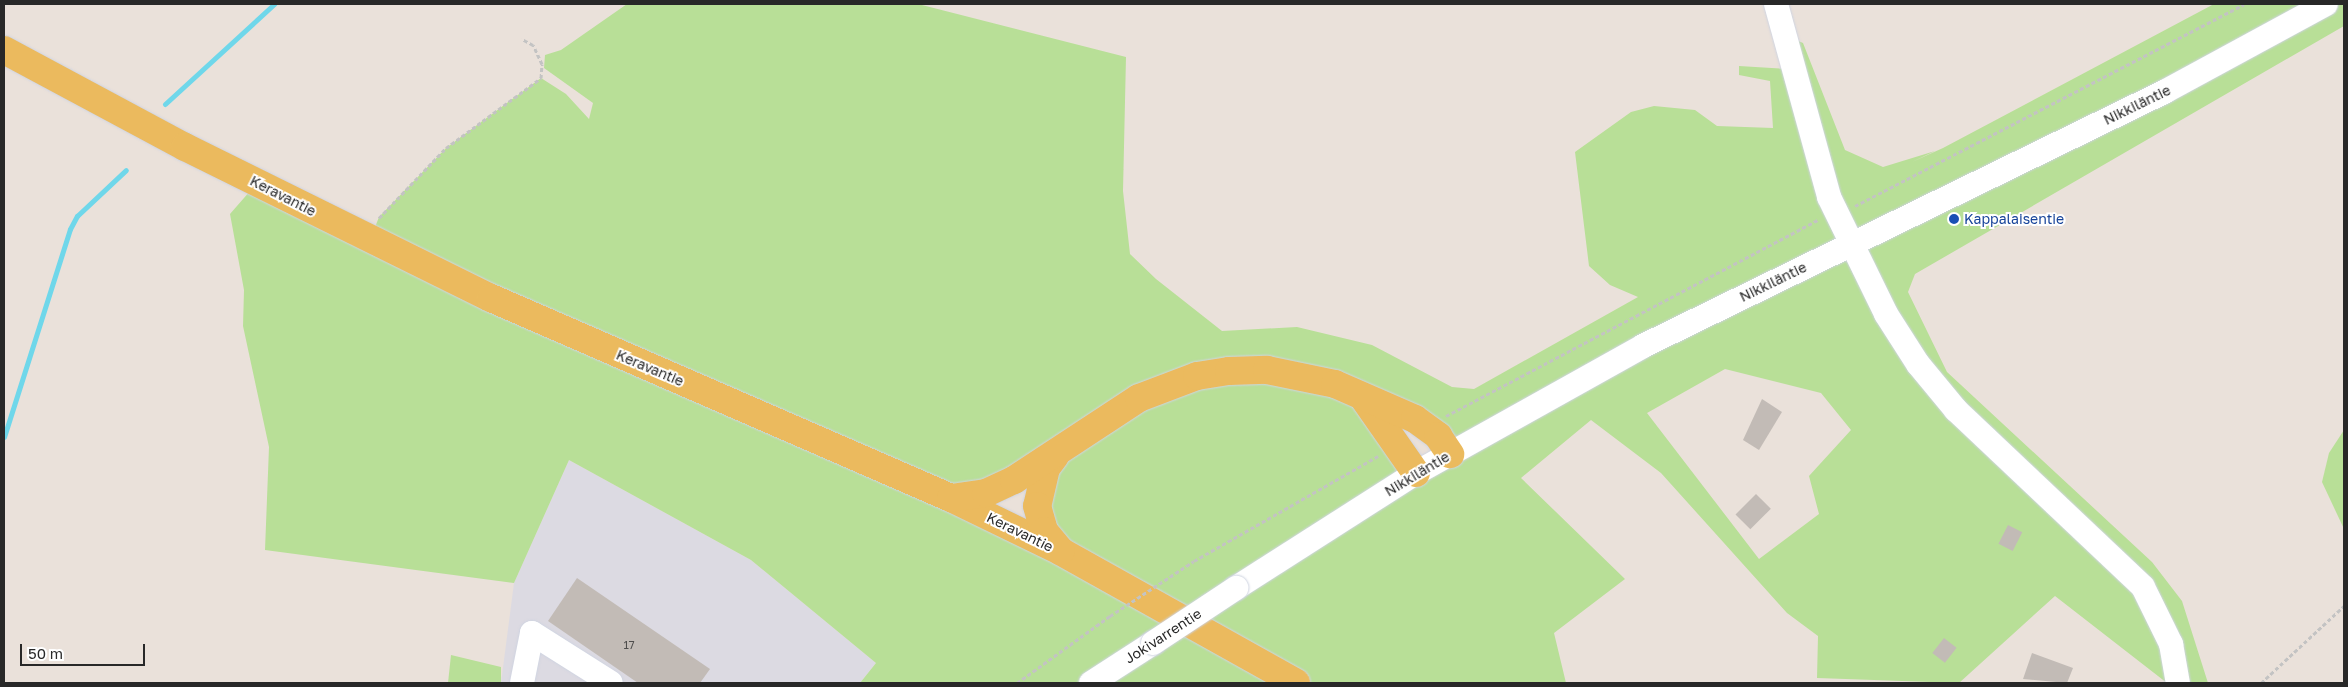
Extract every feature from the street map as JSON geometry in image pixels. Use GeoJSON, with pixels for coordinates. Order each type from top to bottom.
{"type":"FeatureCollection","features":[{"type":"Feature","properties":{"kind":"main road","name":"Keravantie"},"geometry":{"type":"LineString","coordinates":[[4,50],[370,240],[491,298],[951,498],[1062,552],[1296,683]]}},
{"type":"Feature","properties":{"kind":"main road"},"geometry":{"type":"LineString","coordinates":[[951,498],[986,493],[1057,452],[1117,410],[1197,376],[1267,370],[1300,375],[1359,393],[1427,427],[1450,454]]}},
{"type":"Feature","properties":{"kind":"main road"},"geometry":{"type":"LineString","coordinates":[[1359,393],[1379,414],[1416,473]]}},
{"type":"Feature","properties":{"kind":"main road"},"geometry":{"type":"LineString","coordinates":[[1057,452],[1046,468],[1037,506],[1044,531],[1062,552]]}},
{"type":"Feature","properties":{"kind":"street"},"geometry":{"type":"LineString","coordinates":[[1776,4],[1829,197],[1850,245],[1896,331],[1956,410],[2143,587],[2171,644],[2178,683]]}},
{"type":"Feature","properties":{"kind":"street","name":"Nikkiläntie"},"geometry":{"type":"LineString","coordinates":[[1236,588],[1416,473],[1643,346],[2164,92],[2326,4]]}},
{"type":"Feature","properties":{"kind":"street","name":"Jokivarrentie"},"geometry":{"type":"LineString","coordinates":[[1091,683],[1236,588]]}},
{"type":"Feature","properties":{"kind":"street"},"geometry":{"type":"LineString","coordinates":[[522,683],[532,633],[611,683]]}},
{"type":"Feature","properties":{"kind":"path"},"geometry":{"type":"LineString","coordinates":[[1851,208],[2244,4]]}},
{"type":"Feature","properties":{"kind":"path"},"geometry":{"type":"LineString","coordinates":[[370,240],[379,217],[446,148],[541,78],[542,64],[533,45],[522,38]]}},
{"type":"Feature","properties":{"kind":"path"},"geometry":{"type":"LineString","coordinates":[[1438,420],[1820,219]]}},
{"type":"Feature","properties":{"kind":"path"},"geometry":{"type":"LineString","coordinates":[[1017,683],[1110,616],[1194,561],[1386,451]]}},
{"type":"Feature","properties":{"kind":"path"},"geometry":{"type":"LineString","coordinates":[[2261,683],[2344,606]]}},
{"type":"Feature","properties":{"kind":"shaded area"},"geometry":{"type":"Polygon","coordinates":[[[569,460],[751,560],[876,663],[860,683],[501,683],[514,583],[569,460]]]}},
{"type":"Feature","properties":{"kind":"green space"},"geometry":{"type":"Polygon","coordinates":[[[627,4],[918,4],[1126,57],[1123,191],[1130,254],[1156,279],[1222,331],[1297,327],[1372,345],[1452,387],[1474,389],[1638,297],[1610,285],[1589,266],[1575,152],[1631,112],[1654,106],[1695,110],[1717,126],[1773,128],[1770,81],[1739,75],[1739,66],[1787,69],[1782,34],[1803,43],[1845,150],[1883,167],[1935,151],[1912,162],[1943,148],[2214,4],[2344,4],[2344,26],[1915,274],[1908,292],[1947,372],[2152,562],[2182,601],[2208,683],[2167,683],[2055,596],[1959,683],[1817,678],[1818,636],[1787,613],[1661,473],[1591,420],[1521,478],[1625,579],[1554,633],[1566,683],[860,683],[876,663],[751,560],[569,460],[514,583],[265,550],[269,447],[243,326],[244,290],[230,214],[257,183],[370,240],[379,217],[446,148],[541,78],[566,94],[589,119],[593,103],[544,68],[545,55],[561,50],[627,4]],[[1725,369],[1647,413],[1759,559],[1819,514],[1809,476],[1851,430],[1821,393],[1725,369]],[[1379,414],[1416,473],[1450,454],[1379,414]],[[1046,468],[952,498],[1044,531],[1046,468]]]}},
{"type":"Feature","properties":{"kind":"green space"},"geometry":{"type":"Polygon","coordinates":[[[2344,430],[2344,529],[2322,482],[2329,453],[2344,430]]]}},
{"type":"Feature","properties":{"kind":"green space"},"geometry":{"type":"Polygon","coordinates":[[[451,655],[501,667],[501,683],[448,683],[451,655]]]}},
{"type":"Feature","properties":{"kind":"building"},"geometry":{"type":"Polygon","coordinates":[[[1762,399],[1782,412],[1759,450],[1743,440],[1762,399]]]}},
{"type":"Feature","properties":{"kind":"building"},"geometry":{"type":"Polygon","coordinates":[[[1756,494],[1771,509],[1750,529],[1735,515],[1756,494]]]}},
{"type":"Feature","properties":{"kind":"building"},"geometry":{"type":"Polygon","coordinates":[[[2008,525],[2022,532],[2013,551],[1998,544],[2008,525]]]}},
{"type":"Feature","properties":{"kind":"building"},"geometry":{"type":"Polygon","coordinates":[[[577,578],[710,669],[700,683],[638,683],[548,621],[577,578]]]}},
{"type":"Feature","properties":{"kind":"building"},"geometry":{"type":"Polygon","coordinates":[[[1944,638],[1957,648],[1945,663],[1932,653],[1944,638]]]}},
{"type":"Feature","properties":{"kind":"building"},"geometry":{"type":"Polygon","coordinates":[[[2032,653],[2073,668],[2067,683],[2023,679],[2032,653]]]}},
{"type":"Feature","properties":{"kind":"waterway"},"geometry":{"type":"LineString","coordinates":[[165,104],[274,4]]}},
{"type":"Feature","properties":{"kind":"waterway"},"geometry":{"type":"LineString","coordinates":[[4,437],[70,229],[77,216],[126,170]]}},
{"type":"Feature","properties":{"kind":"place","name":"Kappalaisentie"},"geometry":{"type":"Point","coordinates":[1954,219]}}]}
